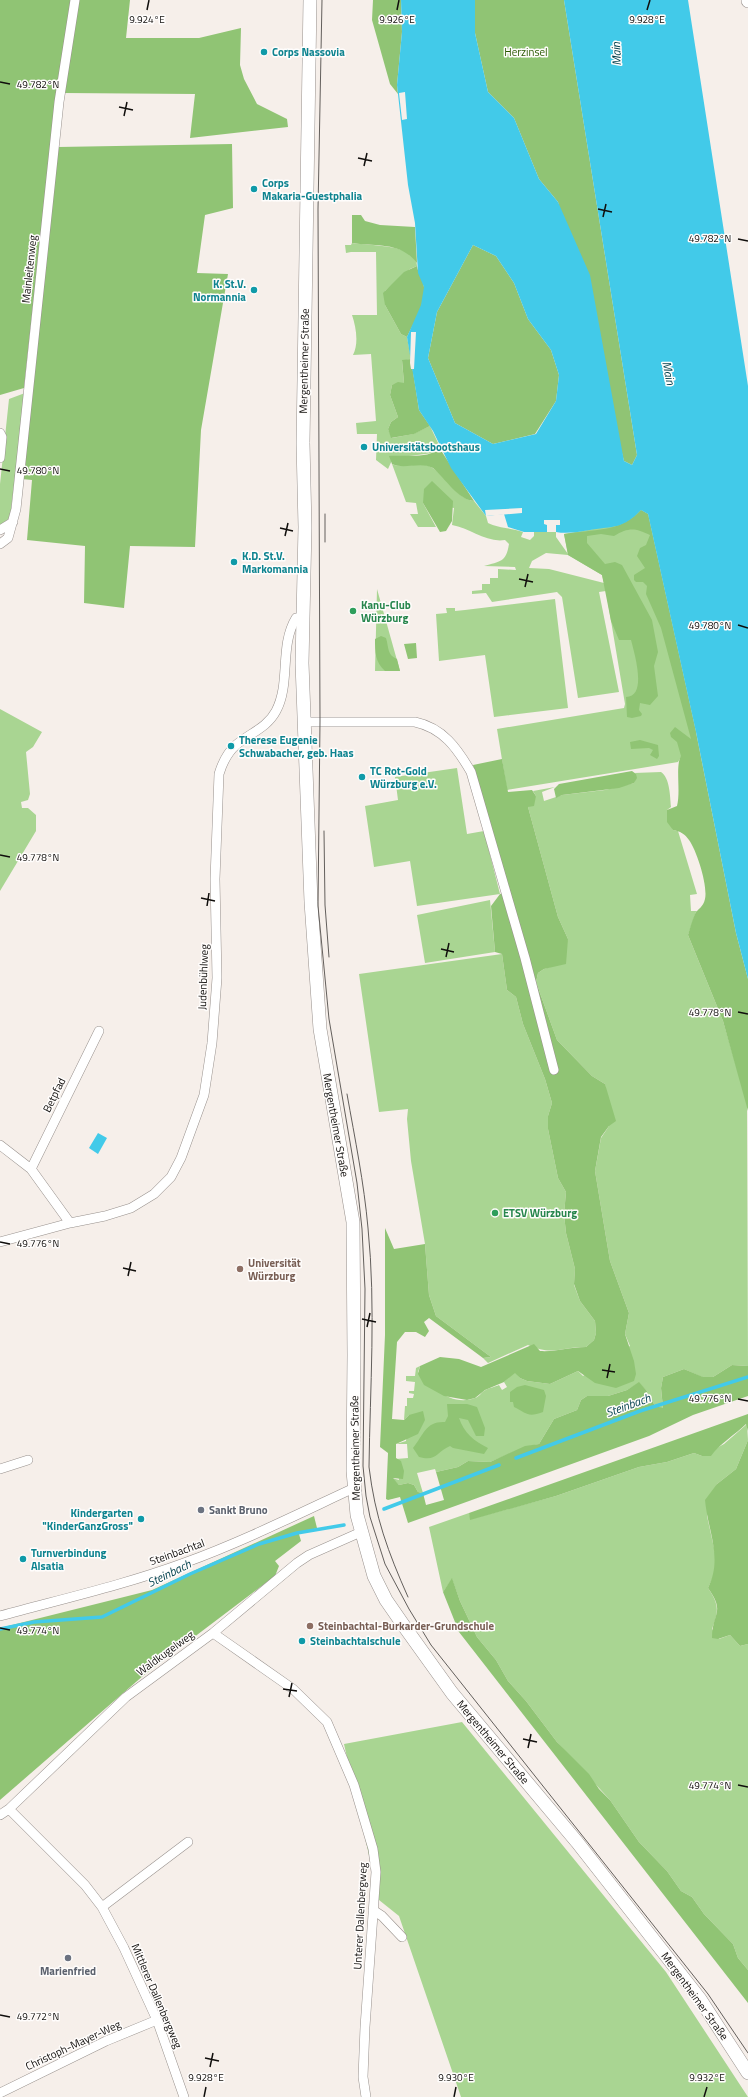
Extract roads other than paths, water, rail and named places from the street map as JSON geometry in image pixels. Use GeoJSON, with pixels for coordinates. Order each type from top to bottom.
{"type":"FeatureCollection","features":[{"type":"Feature","properties":{"kind":"main road","name":"Mergentheimer Straße"},"geometry":{"type":"LineString","coordinates":[[310,0],[303,443],[305,526],[302,618],[304,722],[311,902],[320,1029],[352,1222],[354,1488],[359,1523],[374,1576],[386,1600],[404,1626],[452,1693],[577,1842],[700,1999],[748,2073]]}},
{"type":"Feature","properties":{"kind":"street","name":"Mainleitenweg"},"geometry":{"type":"LineString","coordinates":[[4,542],[13,522],[59,102],[75,0]]}},
{"type":"Feature","properties":{"kind":"street"},"geometry":{"type":"LineString","coordinates":[[0,434],[2,437],[0,458]]}},
{"type":"Feature","properties":{"kind":"street"},"geometry":{"type":"LineString","coordinates":[[0,530],[13,522]]}},
{"type":"Feature","properties":{"kind":"street","name":"Judenbühlweg"},"geometry":{"type":"LineString","coordinates":[[0,1242],[70,1223],[105,1216],[131,1208],[154,1194],[170,1177],[181,1158],[204,1095],[212,1043],[217,978],[215,879],[219,774],[221,766],[236,745],[264,726],[276,711],[283,686],[290,629],[296,618],[302,618]]}},
{"type":"Feature","properties":{"kind":"street"},"geometry":{"type":"LineString","coordinates":[[304,722],[415,722],[432,727],[457,748],[470,772],[525,958],[554,1070]]}},
{"type":"Feature","properties":{"kind":"street","name":"Betpfad"},"geometry":{"type":"LineString","coordinates":[[31,1169],[99,1031]]}},
{"type":"Feature","properties":{"kind":"street"},"geometry":{"type":"LineString","coordinates":[[0,1145],[31,1169],[70,1223]]}},
{"type":"Feature","properties":{"kind":"street"},"geometry":{"type":"LineString","coordinates":[[0,1468],[28,1460]]}},
{"type":"Feature","properties":{"kind":"street","name":"Steinbachtal"},"geometry":{"type":"LineString","coordinates":[[0,1616],[96,1590],[185,1563],[236,1542],[354,1488]]}},
{"type":"Feature","properties":{"kind":"street","name":"Waldkugelweg"},"geometry":{"type":"LineString","coordinates":[[0,1814],[9,1809],[126,1697],[213,1633],[297,1563],[359,1523]]}},
{"type":"Feature","properties":{"kind":"street","name":"Unterer Dallenbergweg"},"geometry":{"type":"LineString","coordinates":[[213,1633],[293,1689],[327,1722],[354,1785],[373,1849],[376,1872],[365,2028],[363,2077],[366,2097]]}},
{"type":"Feature","properties":{"kind":"street","name":"Mittlerer Dallenbergweg"},"geometry":{"type":"LineString","coordinates":[[9,1809],[85,1885],[102,1907],[124,1948],[157,2020],[184,2097]]}},
{"type":"Feature","properties":{"kind":"street"},"geometry":{"type":"LineString","coordinates":[[102,1907],[188,1842]]}},
{"type":"Feature","properties":{"kind":"street"},"geometry":{"type":"LineString","coordinates":[[374,1910],[382,1916],[402,1937]]}},
{"type":"Feature","properties":{"kind":"street","name":"Christoph-Mayer-Weg"},"geometry":{"type":"LineString","coordinates":[[0,2093],[106,2041],[157,2020]]}},
{"type":"Feature","properties":{"kind":"water","name":"Main"},"geometry":{"type":"Polygon","coordinates":[[[401,0],[475,0],[475,33],[488,92],[514,118],[539,179],[558,202],[590,275],[624,461],[632,465],[637,455],[564,0],[688,0],[748,386],[748,979],[736,933],[696,732],[648,514],[641,510],[629,521],[618,526],[564,533],[556,532],[556,525],[560,525],[560,520],[544,520],[544,524],[547,525],[547,532],[524,532],[508,527],[504,514],[486,516],[451,468],[433,431],[419,410],[407,337],[421,305],[424,287],[418,273],[415,223],[408,185],[397,85],[402,32],[401,0]],[[473,245],[437,312],[428,358],[455,423],[493,444],[536,434],[556,401],[559,375],[551,350],[528,319],[514,283],[496,256],[473,245]]]}},
{"type":"Feature","properties":{"kind":"water"},"geometry":{"type":"Polygon","coordinates":[[[98,1133],[107,1138],[98,1154],[89,1148],[98,1133]]]}},
{"type":"Feature","properties":{"kind":"waterway","name":"Steinbach"},"geometry":{"type":"LineString","coordinates":[[516,1458],[640,1411],[748,1377]]}},
{"type":"Feature","properties":{"kind":"waterway","name":"Steinbach"},"geometry":{"type":"LineString","coordinates":[[384,1509],[499,1465]]}},
{"type":"Feature","properties":{"kind":"waterway","name":"Steinbach"},"geometry":{"type":"LineString","coordinates":[[0,1629],[34,1622],[102,1617],[190,1574],[259,1544],[297,1533],[344,1525]]}},
{"type":"Feature","properties":{"kind":"tram line"},"geometry":{"type":"LineString","coordinates":[[322,0],[318,209],[320,721],[318,906],[329,1019],[357,1183],[362,1229],[365,1289],[363,1466],[370,1517],[385,1564],[409,1609],[431,1645],[708,1994],[748,2053]]}},
{"type":"Feature","properties":{"kind":"tram line"},"geometry":{"type":"LineString","coordinates":[[325,514],[325,542]]}},
{"type":"Feature","properties":{"kind":"tram line"},"geometry":{"type":"LineString","coordinates":[[324,831],[325,905],[329,957]]}},
{"type":"Feature","properties":{"kind":"tram line"},"geometry":{"type":"LineString","coordinates":[[347,1094],[364,1194],[372,1288],[369,1467],[375,1502],[383,1534],[394,1565],[408,1597]]}},
{"type":"Feature","properties":{"kind":"place","name":"Corps Nassovia"},"geometry":{"type":"Point","coordinates":[264,52]}},
{"type":"Feature","properties":{"kind":"place","name":"Corps Makaria-Guestphalia"},"geometry":{"type":"Point","coordinates":[254,189]}},
{"type":"Feature","properties":{"kind":"place","name":"K. St.V. Normannia"},"geometry":{"type":"Point","coordinates":[254,290]}},
{"type":"Feature","properties":{"kind":"place","name":"Universitätsbootshaus"},"geometry":{"type":"Point","coordinates":[364,447]}},
{"type":"Feature","properties":{"kind":"place","name":"K.D. St.V. Markomannia"},"geometry":{"type":"Point","coordinates":[234,562]}},
{"type":"Feature","properties":{"kind":"place","name":"Kanu-Club Würzburg"},"geometry":{"type":"Point","coordinates":[353,611]}},
{"type":"Feature","properties":{"kind":"place","name":"Therese Eugenie Schwabacher, geb. Haas"},"geometry":{"type":"Point","coordinates":[231,746]}},
{"type":"Feature","properties":{"kind":"place","name":"TC Rot-Gold Würzburg e.V."},"geometry":{"type":"Point","coordinates":[362,777]}},
{"type":"Feature","properties":{"kind":"place","name":"ETSV Würzburg"},"geometry":{"type":"Point","coordinates":[495,1213]}},
{"type":"Feature","properties":{"kind":"place","name":"Universität Würzburg"},"geometry":{"type":"Point","coordinates":[240,1269]}},
{"type":"Feature","properties":{"kind":"place","name":"Sankt Bruno"},"geometry":{"type":"Point","coordinates":[201,1510]}},
{"type":"Feature","properties":{"kind":"place","name":"Kindergarten \"KinderGanzGross\""},"geometry":{"type":"Point","coordinates":[141,1519]}},
{"type":"Feature","properties":{"kind":"place","name":"Turnverbindung Alsatia"},"geometry":{"type":"Point","coordinates":[23,1559]}},
{"type":"Feature","properties":{"kind":"place","name":"Steinbachtal-Burkarder-Grundschule"},"geometry":{"type":"Point","coordinates":[310,1626]}},
{"type":"Feature","properties":{"kind":"place","name":"Steinbachtalschule"},"geometry":{"type":"Point","coordinates":[302,1641]}},
{"type":"Feature","properties":{"kind":"place","name":"Marienfried"},"geometry":{"type":"Point","coordinates":[68,1958]}},
{"type":"Feature","properties":{"kind":"park label","name":"Herzinsel"},"geometry":{"type":"Point","coordinates":[526,52]}}]}
